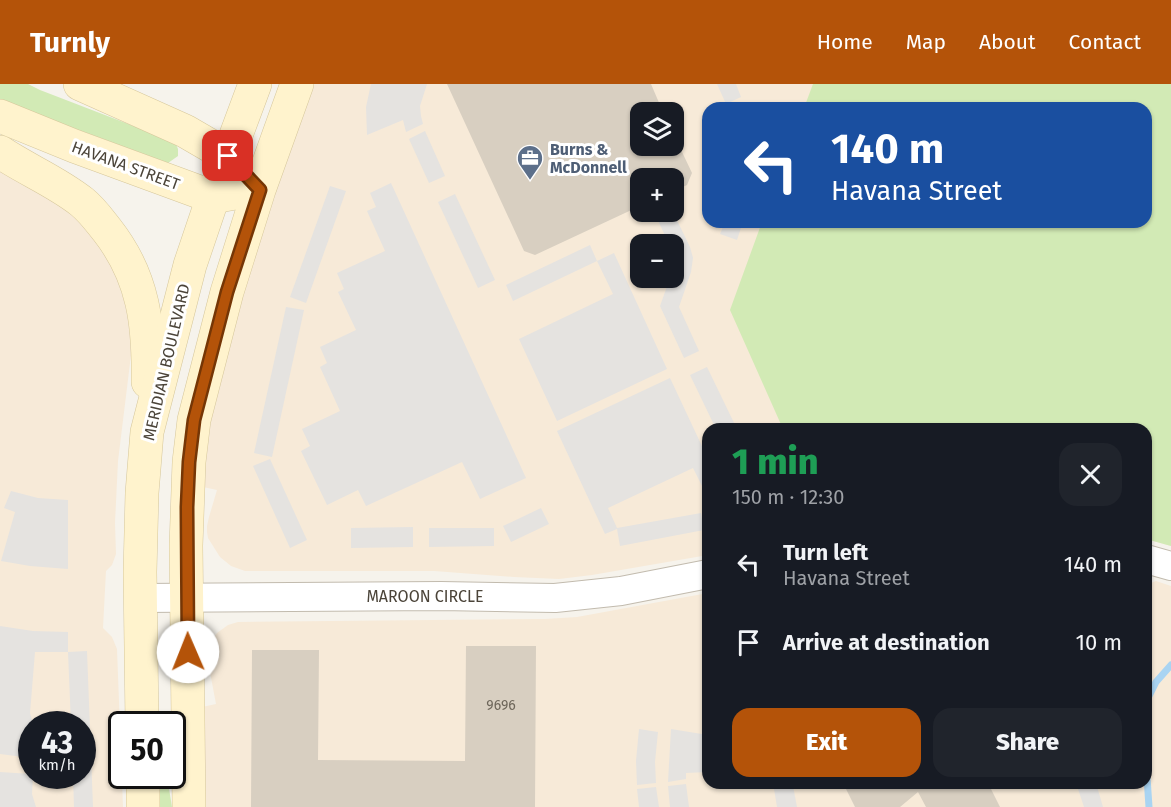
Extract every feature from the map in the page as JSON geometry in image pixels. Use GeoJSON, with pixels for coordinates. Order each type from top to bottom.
{"type":"FeatureCollection","features":[{"type":"Feature","properties":{"kind":"main road"},"geometry":{"type":"LineString","coordinates":[[80,84],[185,131],[228,156],[260,190]]}},
{"type":"Feature","properties":{"kind":"main road","name":"MERIDIAN BOULEVARD"},"geometry":{"type":"LineString","coordinates":[[142,711],[140,598],[142,493],[147,432],[183,287],[197,241],[255,84]]}},
{"type":"Feature","properties":{"kind":"main road"},"geometry":{"type":"LineString","coordinates":[[189,807],[188,495],[194,420],[227,292],[297,84]]}},
{"type":"Feature","properties":{"kind":"main road","name":"HAVANA STREET"},"geometry":{"type":"LineString","coordinates":[[0,116],[74,146],[213,196],[260,190]]}},
{"type":"Feature","properties":{"kind":"main road"},"geometry":{"type":"LineString","coordinates":[[0,152],[17,164],[62,187],[85,204],[112,236],[130,268],[141,299],[148,333],[147,432]]}},
{"type":"Feature","properties":{"kind":"main road"},"geometry":{"type":"LineString","coordinates":[[143,789],[143,807]]}},
{"type":"Feature","properties":{"kind":"street"},"geometry":{"type":"LineString","coordinates":[[1152,561],[1171,566]]}},
{"type":"Feature","properties":{"kind":"street","name":"MAROON CIRCLE"},"geometry":{"type":"LineString","coordinates":[[140,598],[441,596],[555,598],[621,591],[702,575]]}},
{"type":"Feature","properties":{"kind":"shaded area"},"geometry":{"type":"Polygon","coordinates":[[[312,84],[1059,84],[1103,102],[702,102],[702,228],[1146,228],[1171,546],[1152,541],[1152,423],[702,423],[702,556],[559,579],[434,571],[245,571],[231,566],[220,557],[208,538],[207,526],[217,490],[203,487],[218,363],[312,84]]]}},
{"type":"Feature","properties":{"kind":"shaded area"},"geometry":{"type":"Polygon","coordinates":[[[371,84],[427,84],[420,106],[423,124],[406,132],[403,120],[367,135],[366,107],[371,84]]]}},
{"type":"Feature","properties":{"kind":"shaded area"},"geometry":{"type":"Polygon","coordinates":[[[717,84],[736,84],[741,97],[725,102],[717,84]]]}},
{"type":"Feature","properties":{"kind":"shaded area"},"geometry":{"type":"Polygon","coordinates":[[[425,131],[445,176],[429,183],[409,139],[425,131]]]}},
{"type":"Feature","properties":{"kind":"shaded area"},"geometry":{"type":"Polygon","coordinates":[[[0,170],[57,203],[85,226],[115,271],[130,319],[132,347],[118,461],[116,554],[112,565],[106,571],[103,628],[112,637],[117,649],[119,711],[108,711],[108,789],[122,789],[123,807],[0,807],[0,170]]]}},
{"type":"Feature","properties":{"kind":"shaded area"},"geometry":{"type":"Polygon","coordinates":[[[391,183],[526,478],[480,499],[462,462],[366,506],[358,490],[327,505],[301,451],[310,446],[302,429],[340,411],[320,367],[327,363],[320,347],[356,330],[338,292],[344,289],[337,273],[385,251],[367,211],[376,207],[370,193],[391,183]]]}},
{"type":"Feature","properties":{"kind":"shaded area"},"geometry":{"type":"Polygon","coordinates":[[[330,186],[346,191],[306,303],[290,297],[330,186]]]}},
{"type":"Feature","properties":{"kind":"shaded area"},"geometry":{"type":"Polygon","coordinates":[[[455,194],[495,280],[478,288],[438,202],[455,194]]]}},
{"type":"Feature","properties":{"kind":"shaded area"},"geometry":{"type":"Polygon","coordinates":[[[659,222],[678,222],[684,234],[664,234],[659,222]]]}},
{"type":"Feature","properties":{"kind":"shaded area"},"geometry":{"type":"Polygon","coordinates":[[[722,228],[741,228],[737,240],[720,234],[722,228]]]}},
{"type":"Feature","properties":{"kind":"shaded area"},"geometry":{"type":"Polygon","coordinates":[[[684,235],[693,258],[691,272],[679,307],[699,351],[684,358],[660,306],[666,288],[684,288],[684,235]]]}},
{"type":"Feature","properties":{"kind":"shaded area"},"geometry":{"type":"Polygon","coordinates":[[[590,245],[597,261],[513,301],[506,285],[590,245]]]}},
{"type":"Feature","properties":{"kind":"shaded area"},"geometry":{"type":"Polygon","coordinates":[[[614,253],[667,369],[557,421],[519,339],[613,294],[597,261],[614,253]]]}},
{"type":"Feature","properties":{"kind":"shaded area"},"geometry":{"type":"Polygon","coordinates":[[[286,307],[304,310],[272,457],[254,453],[286,307]]]}},
{"type":"Feature","properties":{"kind":"shaded area"},"geometry":{"type":"Polygon","coordinates":[[[707,367],[734,423],[713,423],[690,375],[707,367]]]}},
{"type":"Feature","properties":{"kind":"shaded area"},"geometry":{"type":"Polygon","coordinates":[[[670,378],[702,446],[702,486],[693,468],[608,508],[617,528],[701,513],[702,530],[620,546],[617,529],[605,534],[557,431],[670,378]]]}},
{"type":"Feature","properties":{"kind":"shaded area"},"geometry":{"type":"Polygon","coordinates":[[[270,459],[307,540],[290,548],[253,466],[270,459]]]}},
{"type":"Feature","properties":{"kind":"shaded area"},"geometry":{"type":"Polygon","coordinates":[[[11,491],[38,498],[68,500],[68,569],[1,561],[15,512],[4,508],[11,491]]]}},
{"type":"Feature","properties":{"kind":"shaded area"},"geometry":{"type":"Polygon","coordinates":[[[541,508],[549,524],[511,542],[503,526],[541,508]]]}},
{"type":"Feature","properties":{"kind":"shaded area"},"geometry":{"type":"Polygon","coordinates":[[[413,527],[413,547],[351,548],[351,528],[413,527]]]}},
{"type":"Feature","properties":{"kind":"shaded area"},"geometry":{"type":"Polygon","coordinates":[[[429,528],[494,528],[494,546],[429,547],[429,528]]]}},
{"type":"Feature","properties":{"kind":"shaded area"},"geometry":{"type":"Polygon","coordinates":[[[1156,581],[1171,586],[1171,807],[203,807],[202,707],[216,704],[209,667],[209,650],[210,643],[217,633],[228,625],[238,622],[577,617],[702,594],[702,789],[1152,789],[1152,583],[1156,581]]]}},
{"type":"Feature","properties":{"kind":"shaded area"},"geometry":{"type":"Polygon","coordinates":[[[0,626],[33,631],[68,632],[68,652],[35,652],[30,711],[18,711],[18,756],[0,754],[0,626]]]}},
{"type":"Feature","properties":{"kind":"shaded area"},"geometry":{"type":"Polygon","coordinates":[[[87,651],[89,711],[70,711],[68,652],[87,651]]]}},
{"type":"Feature","properties":{"kind":"shaded area"},"geometry":{"type":"Polygon","coordinates":[[[639,729],[658,732],[655,762],[656,783],[637,785],[636,761],[639,729]]]}},
{"type":"Feature","properties":{"kind":"shaded area"},"geometry":{"type":"Polygon","coordinates":[[[671,729],[702,734],[702,772],[686,773],[686,779],[668,782],[671,729]]]}},
{"type":"Feature","properties":{"kind":"shaded area"},"geometry":{"type":"Polygon","coordinates":[[[0,772],[18,773],[18,789],[32,789],[36,807],[0,807],[0,772]]]}},
{"type":"Feature","properties":{"kind":"shaded area"},"geometry":{"type":"Polygon","coordinates":[[[686,784],[689,807],[670,807],[668,786],[686,784]]]}},
{"type":"Feature","properties":{"kind":"shaded area"},"geometry":{"type":"Polygon","coordinates":[[[656,787],[659,807],[639,807],[637,789],[656,787]]]}},
{"type":"Feature","properties":{"kind":"shaded area"},"geometry":{"type":"Polygon","coordinates":[[[73,789],[92,789],[93,807],[74,807],[73,789]]]}},
{"type":"Feature","properties":{"kind":"shaded area"},"geometry":{"type":"Polygon","coordinates":[[[774,789],[794,789],[797,807],[777,807],[774,789]]]}},
{"type":"Feature","properties":{"kind":"shaded area"},"geometry":{"type":"Polygon","coordinates":[[[1078,789],[1098,789],[1103,807],[1084,807],[1078,789]]]}},
{"type":"Feature","properties":{"kind":"green space"},"geometry":{"type":"Polygon","coordinates":[[[0,84],[28,84],[175,142],[178,156],[168,163],[0,101],[0,84]]]}},
{"type":"Feature","properties":{"kind":"green space"},"geometry":{"type":"Polygon","coordinates":[[[813,84],[1171,84],[1171,546],[1152,541],[1152,423],[780,423],[730,310],[760,228],[1152,228],[1152,102],[806,102],[813,84]]]}},
{"type":"Feature","properties":{"kind":"green space"},"geometry":{"type":"Polygon","coordinates":[[[156,789],[169,789],[172,807],[156,807],[156,789]]]}},
{"type":"Feature","properties":{"kind":"building"},"geometry":{"type":"Polygon","coordinates":[[[447,84],[651,84],[659,102],[630,102],[630,156],[684,156],[692,173],[687,185],[684,186],[684,168],[630,168],[630,211],[535,255],[524,251],[447,84]]]}},
{"type":"Feature","properties":{"kind":"building"},"geometry":{"type":"Polygon","coordinates":[[[466,646],[536,646],[535,807],[251,807],[252,650],[319,650],[318,760],[465,761],[466,646]]]}},
{"type":"Feature","properties":{"kind":"building"},"geometry":{"type":"Polygon","coordinates":[[[846,789],[991,789],[1000,807],[926,807],[918,792],[900,807],[855,807],[846,789]]]}},
{"type":"Feature","properties":{"kind":"waterway"},"geometry":{"type":"LineString","coordinates":[[1152,690],[1171,665]]}},
{"type":"Feature","properties":{"kind":"waterway"},"geometry":{"type":"LineString","coordinates":[[1148,789],[1149,807]]}},
{"type":"Feature","properties":{"kind":"place","name":"Burns & McDonnell"},"geometry":{"type":"Point","coordinates":[530,181]}},
{"type":"Feature","properties":{"kind":"route"},"geometry":{"type":"LineString","coordinates":[[188,652],[187,507],[194,420],[227,292],[260,190],[228,156]]}}]}
